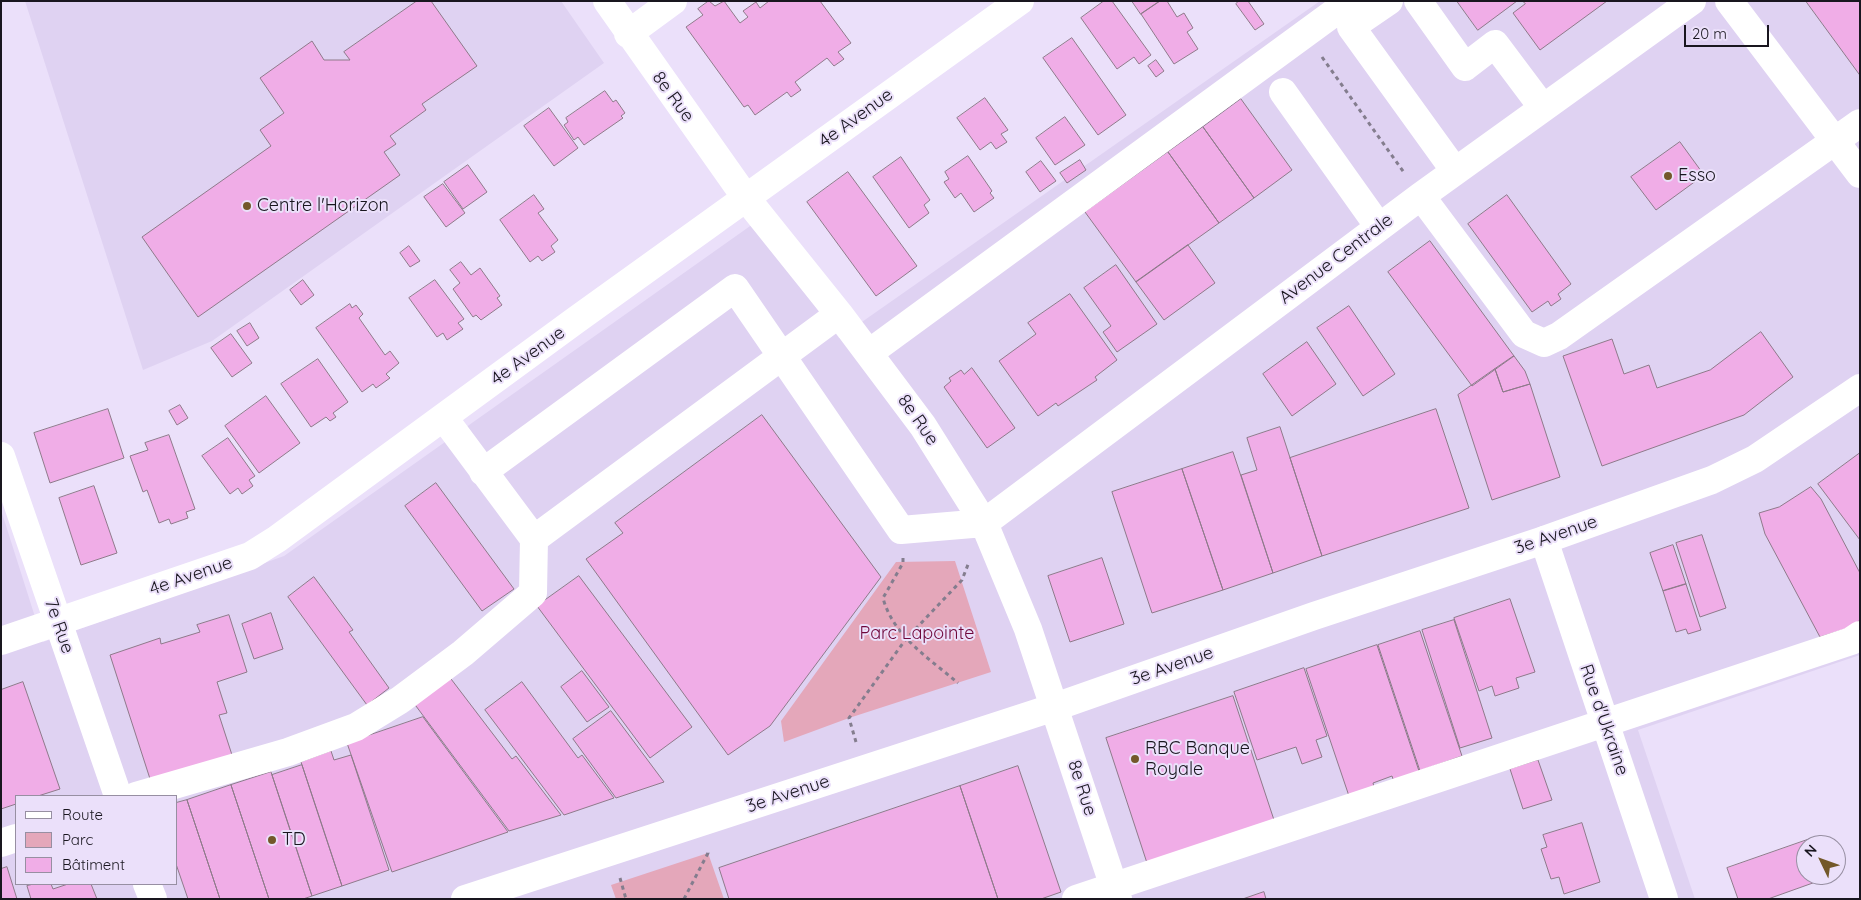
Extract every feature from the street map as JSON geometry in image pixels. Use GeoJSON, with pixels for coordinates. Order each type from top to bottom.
{"type":"FeatureCollection","features":[{"type":"Feature","properties":{"kind":"street","name":"8e Rue"},"geometry":{"type":"LineString","coordinates":[[607,1],[628,34],[746,198],[839,314],[924,426],[984,523],[1028,629],[1116,892]]}},
{"type":"Feature","properties":{"kind":"street"},"geometry":{"type":"LineString","coordinates":[[628,34],[674,1]]}},
{"type":"Feature","properties":{"kind":"street","name":"4e Avenue"},"geometry":{"type":"LineString","coordinates":[[1,641],[250,556],[277,539],[1020,1]]}},
{"type":"Feature","properties":{"kind":"street"},"geometry":{"type":"LineString","coordinates":[[869,353],[1350,1]]}},
{"type":"Feature","properties":{"kind":"street"},"geometry":{"type":"LineString","coordinates":[[1389,1],[1351,27],[1455,171]]}},
{"type":"Feature","properties":{"kind":"street"},"geometry":{"type":"LineString","coordinates":[[1418,1],[1465,67],[1495,44],[1543,108]]}},
{"type":"Feature","properties":{"kind":"street","name":"Avenue Centrale"},"geometry":{"type":"LineString","coordinates":[[984,523],[1421,196],[1692,1]]}},
{"type":"Feature","properties":{"kind":"street"},"geometry":{"type":"LineString","coordinates":[[1729,1],[1860,174]]}},
{"type":"Feature","properties":{"kind":"street"},"geometry":{"type":"LineString","coordinates":[[1283,92],[1379,227]]}},
{"type":"Feature","properties":{"kind":"street"},"geometry":{"type":"LineString","coordinates":[[1421,196],[1524,334],[1544,343],[1559,336],[1860,123]]}},
{"type":"Feature","properties":{"kind":"street"},"geometry":{"type":"LineString","coordinates":[[483,472],[735,288],[901,530],[984,523]]}},
{"type":"Feature","properties":{"kind":"street"},"geometry":{"type":"LineString","coordinates":[[534,539],[839,314]]}},
{"type":"Feature","properties":{"kind":"street","name":"3e Avenue"},"geometry":{"type":"LineString","coordinates":[[465,899],[1055,707],[1314,616],[1544,540],[1712,480],[1755,459],[1860,388]]}},
{"type":"Feature","properties":{"kind":"street"},"geometry":{"type":"LineString","coordinates":[[139,795],[288,752],[356,727],[400,700],[463,653],[533,593],[534,539],[444,418]]}},
{"type":"Feature","properties":{"kind":"street","name":"7e Rue"},"geometry":{"type":"LineString","coordinates":[[1,456],[118,795]]}},
{"type":"Feature","properties":{"kind":"street","name":"Rue d'Ukraine"},"geometry":{"type":"LineString","coordinates":[[1544,540],[1664,899]]}},
{"type":"Feature","properties":{"kind":"street"},"geometry":{"type":"LineString","coordinates":[[1076,899],[1116,892],[1851,641],[1860,635]]}},
{"type":"Feature","properties":{"kind":"street"},"geometry":{"type":"LineString","coordinates":[[1,843],[15,838]]}},
{"type":"Feature","properties":{"kind":"street"},"geometry":{"type":"LineString","coordinates":[[148,885],[153,899]]}},
{"type":"Feature","properties":{"kind":"path"},"geometry":{"type":"LineString","coordinates":[[1306,34],[1421,196]]}},
{"type":"Feature","properties":{"kind":"path"},"geometry":{"type":"LineString","coordinates":[[864,769],[848,718],[906,639],[962,580],[984,523]]}},
{"type":"Feature","properties":{"kind":"path"},"geometry":{"type":"LineString","coordinates":[[901,530],[903,563],[883,598],[887,612],[906,639],[958,684]]}},
{"type":"Feature","properties":{"kind":"path"},"geometry":{"type":"LineString","coordinates":[[684,899],[708,853],[701,822]]}},
{"type":"Feature","properties":{"kind":"shaded area","name":"Centre l'Horizon"},"geometry":{"type":"Polygon","coordinates":[[[25,1],[561,1],[604,63],[212,341],[143,370],[25,1]]]}},
{"type":"Feature","properties":{"kind":"shaded area"},"geometry":{"type":"Polygon","coordinates":[[[1320,1],[1860,1],[1860,655],[1638,730],[1695,899],[1,899],[1,510],[43,642],[284,556],[753,224],[839,338],[1320,1]]]}},
{"type":"Feature","properties":{"kind":"green space","name":"Parc Lapointe"},"geometry":{"type":"Polygon","coordinates":[[[955,561],[991,672],[849,718],[784,742],[781,721],[896,562],[955,561]]]}},
{"type":"Feature","properties":{"kind":"green space"},"geometry":{"type":"Polygon","coordinates":[[[708,853],[724,899],[616,899],[611,885],[708,853]]]}},
{"type":"Feature","properties":{"kind":"building"},"geometry":{"type":"Polygon","coordinates":[[[417,1],[431,1],[477,66],[422,104],[426,110],[390,136],[396,144],[384,152],[400,175],[198,317],[142,237],[271,146],[260,130],[284,113],[260,78],[312,41],[324,60],[350,60],[344,52],[417,1]]]}},
{"type":"Feature","properties":{"kind":"building"},"geometry":{"type":"Polygon","coordinates":[[[709,1],[715,6],[724,1],[740,23],[748,17],[743,11],[756,2],[760,8],[769,1],[820,1],[851,43],[838,52],[844,59],[834,66],[827,58],[795,82],[801,90],[791,97],[787,92],[755,115],[748,105],[744,107],[686,27],[703,15],[698,9],[709,1]]]}},
{"type":"Feature","properties":{"kind":"building"},"geometry":{"type":"Polygon","coordinates":[[[1104,1],[1112,1],[1151,55],[1139,64],[1134,57],[1117,69],[1081,18],[1104,1]]]}},
{"type":"Feature","properties":{"kind":"building"},"geometry":{"type":"Polygon","coordinates":[[[1132,1],[1160,1],[1141,14],[1132,1]]]}},
{"type":"Feature","properties":{"kind":"building"},"geometry":{"type":"Polygon","coordinates":[[[1160,1],[1167,1],[1177,17],[1184,13],[1193,28],[1187,32],[1198,49],[1174,64],[1141,14],[1160,1]]]}},
{"type":"Feature","properties":{"kind":"building"},"geometry":{"type":"Polygon","coordinates":[[[1239,1],[1248,1],[1264,24],[1255,30],[1236,4],[1239,1]]]}},
{"type":"Feature","properties":{"kind":"building"},"geometry":{"type":"Polygon","coordinates":[[[1457,1],[1517,1],[1478,30],[1457,1]]]}},
{"type":"Feature","properties":{"kind":"building"},"geometry":{"type":"Polygon","coordinates":[[[1523,1],[1607,1],[1540,50],[1513,13],[1525,4],[1523,1]]]}},
{"type":"Feature","properties":{"kind":"building"},"geometry":{"type":"Polygon","coordinates":[[[1806,1],[1860,1],[1860,75],[1806,1]]]}},
{"type":"Feature","properties":{"kind":"building"},"geometry":{"type":"Polygon","coordinates":[[[1072,38],[1126,115],[1098,135],[1043,58],[1072,38]]]}},
{"type":"Feature","properties":{"kind":"building"},"geometry":{"type":"Polygon","coordinates":[[[1156,60],[1164,71],[1156,77],[1148,66],[1156,60]]]}},
{"type":"Feature","properties":{"kind":"building"},"geometry":{"type":"Polygon","coordinates":[[[605,91],[613,102],[616,100],[625,113],[621,116],[623,118],[584,145],[578,137],[574,140],[564,125],[568,122],[566,118],[605,91]]]}},
{"type":"Feature","properties":{"kind":"building"},"geometry":{"type":"Polygon","coordinates":[[[985,98],[1008,130],[1001,134],[1007,142],[996,149],[991,142],[980,150],[957,118],[985,98]]]}},
{"type":"Feature","properties":{"kind":"building"},"geometry":{"type":"Polygon","coordinates":[[[1241,99],[1292,170],[1254,198],[1203,127],[1241,99]]]}},
{"type":"Feature","properties":{"kind":"building"},"geometry":{"type":"Polygon","coordinates":[[[549,108],[578,148],[554,166],[524,126],[549,108]]]}},
{"type":"Feature","properties":{"kind":"building"},"geometry":{"type":"Polygon","coordinates":[[[1065,117],[1085,145],[1055,165],[1036,138],[1065,117]]]}},
{"type":"Feature","properties":{"kind":"building"},"geometry":{"type":"Polygon","coordinates":[[[1203,127],[1254,198],[1219,223],[1168,152],[1203,127]]]}},
{"type":"Feature","properties":{"kind":"building","name":"Esso"},"geometry":{"type":"Polygon","coordinates":[[[1680,142],[1704,175],[1656,210],[1631,177],[1680,142]]]}},
{"type":"Feature","properties":{"kind":"building"},"geometry":{"type":"Polygon","coordinates":[[[1168,152],[1219,223],[1136,282],[1085,212],[1168,152]]]}},
{"type":"Feature","properties":{"kind":"building"},"geometry":{"type":"Polygon","coordinates":[[[968,156],[992,191],[990,193],[994,198],[974,212],[961,193],[955,198],[944,182],[949,179],[945,172],[968,156]]]}},
{"type":"Feature","properties":{"kind":"building"},"geometry":{"type":"Polygon","coordinates":[[[901,157],[930,200],[924,205],[929,213],[909,228],[873,177],[901,157]]]}},
{"type":"Feature","properties":{"kind":"building"},"geometry":{"type":"Polygon","coordinates":[[[1080,160],[1086,170],[1067,183],[1060,173],[1080,160]]]}},
{"type":"Feature","properties":{"kind":"building"},"geometry":{"type":"Polygon","coordinates":[[[1041,161],[1056,181],[1040,192],[1026,172],[1041,161]]]}},
{"type":"Feature","properties":{"kind":"building"},"geometry":{"type":"Polygon","coordinates":[[[468,165],[487,192],[463,209],[444,182],[468,165]]]}},
{"type":"Feature","properties":{"kind":"building"},"geometry":{"type":"Polygon","coordinates":[[[848,172],[917,266],[876,296],[807,202],[848,172]]]}},
{"type":"Feature","properties":{"kind":"building"},"geometry":{"type":"Polygon","coordinates":[[[443,184],[465,213],[446,227],[424,197],[443,184]]]}},
{"type":"Feature","properties":{"kind":"building"},"geometry":{"type":"Polygon","coordinates":[[[534,195],[544,209],[538,213],[558,240],[551,246],[555,252],[542,261],[538,256],[530,262],[500,220],[534,195]]]}},
{"type":"Feature","properties":{"kind":"building"},"geometry":{"type":"Polygon","coordinates":[[[1507,195],[1571,284],[1558,294],[1561,299],[1551,306],[1548,301],[1532,312],[1468,224],[1507,195]]]}},
{"type":"Feature","properties":{"kind":"building"},"geometry":{"type":"Polygon","coordinates":[[[1430,241],[1514,356],[1472,386],[1388,272],[1430,241]]]}},
{"type":"Feature","properties":{"kind":"building"},"geometry":{"type":"Polygon","coordinates":[[[1188,245],[1215,283],[1164,320],[1136,282],[1188,245]]]}},
{"type":"Feature","properties":{"kind":"building"},"geometry":{"type":"Polygon","coordinates":[[[409,246],[420,261],[410,267],[400,253],[409,246]]]}},
{"type":"Feature","properties":{"kind":"building"},"geometry":{"type":"Polygon","coordinates":[[[461,262],[471,275],[480,268],[500,296],[497,298],[502,305],[481,320],[476,315],[473,317],[453,289],[460,283],[450,270],[461,262]]]}},
{"type":"Feature","properties":{"kind":"building"},"geometry":{"type":"Polygon","coordinates":[[[1116,265],[1157,324],[1117,352],[1103,332],[1111,326],[1084,288],[1116,265]]]}},
{"type":"Feature","properties":{"kind":"building"},"geometry":{"type":"Polygon","coordinates":[[[303,280],[314,295],[301,305],[290,290],[303,280]]]}},
{"type":"Feature","properties":{"kind":"building"},"geometry":{"type":"Polygon","coordinates":[[[435,280],[464,319],[458,323],[463,329],[447,340],[443,333],[437,337],[409,298],[435,280]]]}},
{"type":"Feature","properties":{"kind":"building"},"geometry":{"type":"Polygon","coordinates":[[[1070,294],[1117,360],[1095,377],[1097,380],[1058,406],[1056,403],[1038,416],[999,361],[1036,334],[1028,323],[1070,294]]]}},
{"type":"Feature","properties":{"kind":"building"},"geometry":{"type":"Polygon","coordinates":[[[350,304],[352,308],[356,305],[363,314],[359,318],[385,355],[390,351],[399,363],[386,374],[390,378],[376,388],[373,384],[362,392],[316,328],[350,304]]]}},
{"type":"Feature","properties":{"kind":"building"},"geometry":{"type":"Polygon","coordinates":[[[1349,306],[1395,374],[1363,396],[1317,328],[1349,306]]]}},
{"type":"Feature","properties":{"kind":"building"},"geometry":{"type":"Polygon","coordinates":[[[250,323],[259,338],[247,346],[237,331],[250,323]]]}},
{"type":"Feature","properties":{"kind":"building"},"geometry":{"type":"Polygon","coordinates":[[[1761,332],[1793,377],[1744,415],[1602,466],[1563,356],[1612,339],[1624,374],[1649,365],[1657,388],[1710,370],[1761,332]]]}},
{"type":"Feature","properties":{"kind":"building"},"geometry":{"type":"Polygon","coordinates":[[[231,334],[252,363],[232,377],[211,348],[231,334]]]}},
{"type":"Feature","properties":{"kind":"building"},"geometry":{"type":"Polygon","coordinates":[[[1307,342],[1336,384],[1292,416],[1263,374],[1307,342]]]}},
{"type":"Feature","properties":{"kind":"building"},"geometry":{"type":"Polygon","coordinates":[[[1514,356],[1525,371],[1530,384],[1503,392],[1495,369],[1514,356]]]}},
{"type":"Feature","properties":{"kind":"building"},"geometry":{"type":"Polygon","coordinates":[[[318,359],[348,402],[333,413],[336,417],[330,421],[326,417],[311,427],[281,384],[318,359]]]}},
{"type":"Feature","properties":{"kind":"building"},"geometry":{"type":"Polygon","coordinates":[[[972,368],[1015,428],[987,448],[944,387],[951,381],[949,378],[961,370],[964,374],[972,368]]]}},
{"type":"Feature","properties":{"kind":"building"},"geometry":{"type":"Polygon","coordinates":[[[1495,369],[1503,392],[1530,384],[1560,477],[1492,500],[1458,395],[1495,369]]]}},
{"type":"Feature","properties":{"kind":"building"},"geometry":{"type":"Polygon","coordinates":[[[266,396],[300,443],[259,473],[225,426],[266,396]]]}},
{"type":"Feature","properties":{"kind":"building"},"geometry":{"type":"Polygon","coordinates":[[[180,405],[188,418],[177,425],[169,411],[180,405]]]}},
{"type":"Feature","properties":{"kind":"building"},"geometry":{"type":"Polygon","coordinates":[[[108,409],[124,458],[50,483],[34,433],[108,409]]]}},
{"type":"Feature","properties":{"kind":"building"},"geometry":{"type":"Polygon","coordinates":[[[1436,409],[1469,508],[1322,556],[1290,458],[1436,409]]]}},
{"type":"Feature","properties":{"kind":"building"},"geometry":{"type":"Polygon","coordinates":[[[762,415],[881,577],[770,726],[728,755],[586,559],[623,533],[615,523],[762,415]]]}},
{"type":"Feature","properties":{"kind":"building"},"geometry":{"type":"Polygon","coordinates":[[[1280,427],[1322,556],[1273,573],[1241,475],[1257,470],[1247,438],[1280,427]]]}},
{"type":"Feature","properties":{"kind":"building"},"geometry":{"type":"Polygon","coordinates":[[[169,435],[195,509],[186,512],[188,518],[171,524],[169,519],[159,523],[147,490],[143,492],[130,456],[148,450],[145,443],[169,435]]]}},
{"type":"Feature","properties":{"kind":"building"},"geometry":{"type":"Polygon","coordinates":[[[228,438],[255,476],[249,480],[253,486],[242,494],[238,488],[230,494],[202,456],[228,438]]]}},
{"type":"Feature","properties":{"kind":"building"},"geometry":{"type":"Polygon","coordinates":[[[1233,452],[1273,573],[1223,590],[1182,469],[1233,452]]]}},
{"type":"Feature","properties":{"kind":"building"},"geometry":{"type":"Polygon","coordinates":[[[1860,453],[1860,540],[1818,484],[1860,453]]]}},
{"type":"Feature","properties":{"kind":"building"},"geometry":{"type":"Polygon","coordinates":[[[1182,469],[1223,590],[1152,613],[1112,492],[1182,469]]]}},
{"type":"Feature","properties":{"kind":"building"},"geometry":{"type":"Polygon","coordinates":[[[436,483],[514,589],[482,611],[405,506],[436,483]]]}},
{"type":"Feature","properties":{"kind":"building"},"geometry":{"type":"Polygon","coordinates":[[[94,486],[117,553],[81,565],[59,498],[94,486]]]}},
{"type":"Feature","properties":{"kind":"building"},"geometry":{"type":"Polygon","coordinates":[[[1811,487],[1821,499],[1860,573],[1860,620],[1852,627],[1820,637],[1765,534],[1759,513],[1779,507],[1811,487]]]}},
{"type":"Feature","properties":{"kind":"building"},"geometry":{"type":"Polygon","coordinates":[[[1702,535],[1726,608],[1700,617],[1676,543],[1702,535]]]}},
{"type":"Feature","properties":{"kind":"building"},"geometry":{"type":"Polygon","coordinates":[[[1673,545],[1686,584],[1663,591],[1650,553],[1673,545]]]}},
{"type":"Feature","properties":{"kind":"building"},"geometry":{"type":"Polygon","coordinates":[[[1102,558],[1124,624],[1070,642],[1048,576],[1102,558]]]}},
{"type":"Feature","properties":{"kind":"building"},"geometry":{"type":"Polygon","coordinates":[[[579,576],[692,727],[650,758],[537,606],[579,576]]]}},
{"type":"Feature","properties":{"kind":"building"},"geometry":{"type":"Polygon","coordinates":[[[314,577],[353,630],[349,632],[389,688],[367,705],[288,597],[314,577]]]}},
{"type":"Feature","properties":{"kind":"building"},"geometry":{"type":"Polygon","coordinates":[[[1686,584],[1701,630],[1688,634],[1686,629],[1676,632],[1663,591],[1686,584]]]}},
{"type":"Feature","properties":{"kind":"building"},"geometry":{"type":"Polygon","coordinates":[[[1510,599],[1535,672],[1516,678],[1519,688],[1495,696],[1492,686],[1479,691],[1454,618],[1510,599]]]}},
{"type":"Feature","properties":{"kind":"building"},"geometry":{"type":"Polygon","coordinates":[[[271,613],[283,649],[254,659],[242,624],[271,613]]]}},
{"type":"Feature","properties":{"kind":"building"},"geometry":{"type":"Polygon","coordinates":[[[229,615],[247,672],[217,682],[227,713],[219,715],[233,758],[152,785],[110,655],[160,638],[161,644],[200,632],[197,625],[229,615]]]}},
{"type":"Feature","properties":{"kind":"building"},"geometry":{"type":"Polygon","coordinates":[[[1454,620],[1492,738],[1460,748],[1422,630],[1454,620]]]}},
{"type":"Feature","properties":{"kind":"building"},"geometry":{"type":"Polygon","coordinates":[[[1420,631],[1462,756],[1420,771],[1378,645],[1420,631]]]}},
{"type":"Feature","properties":{"kind":"building"},"geometry":{"type":"Polygon","coordinates":[[[1377,645],[1420,774],[1394,782],[1392,776],[1373,783],[1375,791],[1350,799],[1306,669],[1377,645]]]}},
{"type":"Feature","properties":{"kind":"building"},"geometry":{"type":"Polygon","coordinates":[[[1304,668],[1327,736],[1316,740],[1322,757],[1302,764],[1296,747],[1257,760],[1234,692],[1304,668]]]}},
{"type":"Feature","properties":{"kind":"building"},"geometry":{"type":"Polygon","coordinates":[[[445,671],[512,759],[516,756],[561,815],[509,831],[410,698],[445,671]]]}},
{"type":"Feature","properties":{"kind":"building"},"geometry":{"type":"Polygon","coordinates":[[[582,671],[609,707],[587,722],[561,687],[582,671]]]}},
{"type":"Feature","properties":{"kind":"building"},"geometry":{"type":"Polygon","coordinates":[[[23,682],[60,789],[41,795],[15,795],[15,804],[1,809],[1,690],[23,682]]]}},
{"type":"Feature","properties":{"kind":"building"},"geometry":{"type":"Polygon","coordinates":[[[522,682],[578,758],[582,755],[614,798],[564,815],[485,710],[522,682]]]}},
{"type":"Feature","properties":{"kind":"building"},"geometry":{"type":"Polygon","coordinates":[[[1233,696],[1275,823],[1148,866],[1106,738],[1233,696]]]}},
{"type":"Feature","properties":{"kind":"building"},"geometry":{"type":"Polygon","coordinates":[[[611,711],[664,782],[616,798],[573,739],[611,711]]]}},
{"type":"Feature","properties":{"kind":"building"},"geometry":{"type":"Polygon","coordinates":[[[423,717],[508,832],[392,872],[347,743],[423,717]]]}},
{"type":"Feature","properties":{"kind":"building"},"geometry":{"type":"Polygon","coordinates":[[[331,751],[334,760],[351,755],[389,870],[342,886],[301,762],[331,751]]]}},
{"type":"Feature","properties":{"kind":"building"},"geometry":{"type":"Polygon","coordinates":[[[1538,760],[1552,800],[1523,809],[1510,769],[1538,760]]]}},
{"type":"Feature","properties":{"kind":"building"},"geometry":{"type":"Polygon","coordinates":[[[302,765],[342,886],[312,896],[272,775],[302,765]]]}},
{"type":"Feature","properties":{"kind":"building"},"geometry":{"type":"Polygon","coordinates":[[[1018,766],[1061,892],[1041,899],[998,899],[960,786],[1018,766]]]}},
{"type":"Feature","properties":{"kind":"building","name":"TD"},"geometry":{"type":"Polygon","coordinates":[[[271,772],[312,896],[303,899],[269,899],[231,785],[271,772]]]}},
{"type":"Feature","properties":{"kind":"building"},"geometry":{"type":"Polygon","coordinates":[[[231,785],[269,899],[220,899],[187,800],[231,785]]]}},
{"type":"Feature","properties":{"kind":"building"},"geometry":{"type":"Polygon","coordinates":[[[960,786],[998,899],[729,899],[719,868],[960,786]]]}},
{"type":"Feature","properties":{"kind":"building"},"geometry":{"type":"Polygon","coordinates":[[[187,800],[220,899],[188,899],[178,870],[178,802],[187,800]]]}},
{"type":"Feature","properties":{"kind":"building"},"geometry":{"type":"Polygon","coordinates":[[[1582,823],[1600,882],[1564,894],[1559,877],[1551,879],[1541,849],[1547,847],[1543,835],[1582,823]]]}},
{"type":"Feature","properties":{"kind":"building"},"geometry":{"type":"Polygon","coordinates":[[[1796,844],[1796,885],[1807,885],[1768,899],[1738,899],[1727,868],[1796,844]]]}},
{"type":"Feature","properties":{"kind":"building"},"geometry":{"type":"Polygon","coordinates":[[[7,867],[17,899],[1,899],[1,869],[7,867]]]}},
{"type":"Feature","properties":{"kind":"building"},"geometry":{"type":"Polygon","coordinates":[[[51,885],[53,889],[65,885],[91,885],[97,899],[31,899],[27,886],[51,885]]]}},
{"type":"Feature","properties":{"kind":"building"},"geometry":{"type":"Polygon","coordinates":[[[1264,892],[1266,899],[1243,899],[1264,892]]]}},
{"type":"Feature","properties":{"kind":"place","name":"Esso"},"geometry":{"type":"Point","coordinates":[1668,176]}},
{"type":"Feature","properties":{"kind":"place","name":"Centre l'Horizon"},"geometry":{"type":"Point","coordinates":[247,206]}},
{"type":"Feature","properties":{"kind":"place","name":"RBC Banque Royale"},"geometry":{"type":"Point","coordinates":[1135,759]}},
{"type":"Feature","properties":{"kind":"place","name":"TD"},"geometry":{"type":"Point","coordinates":[272,840]}}]}
